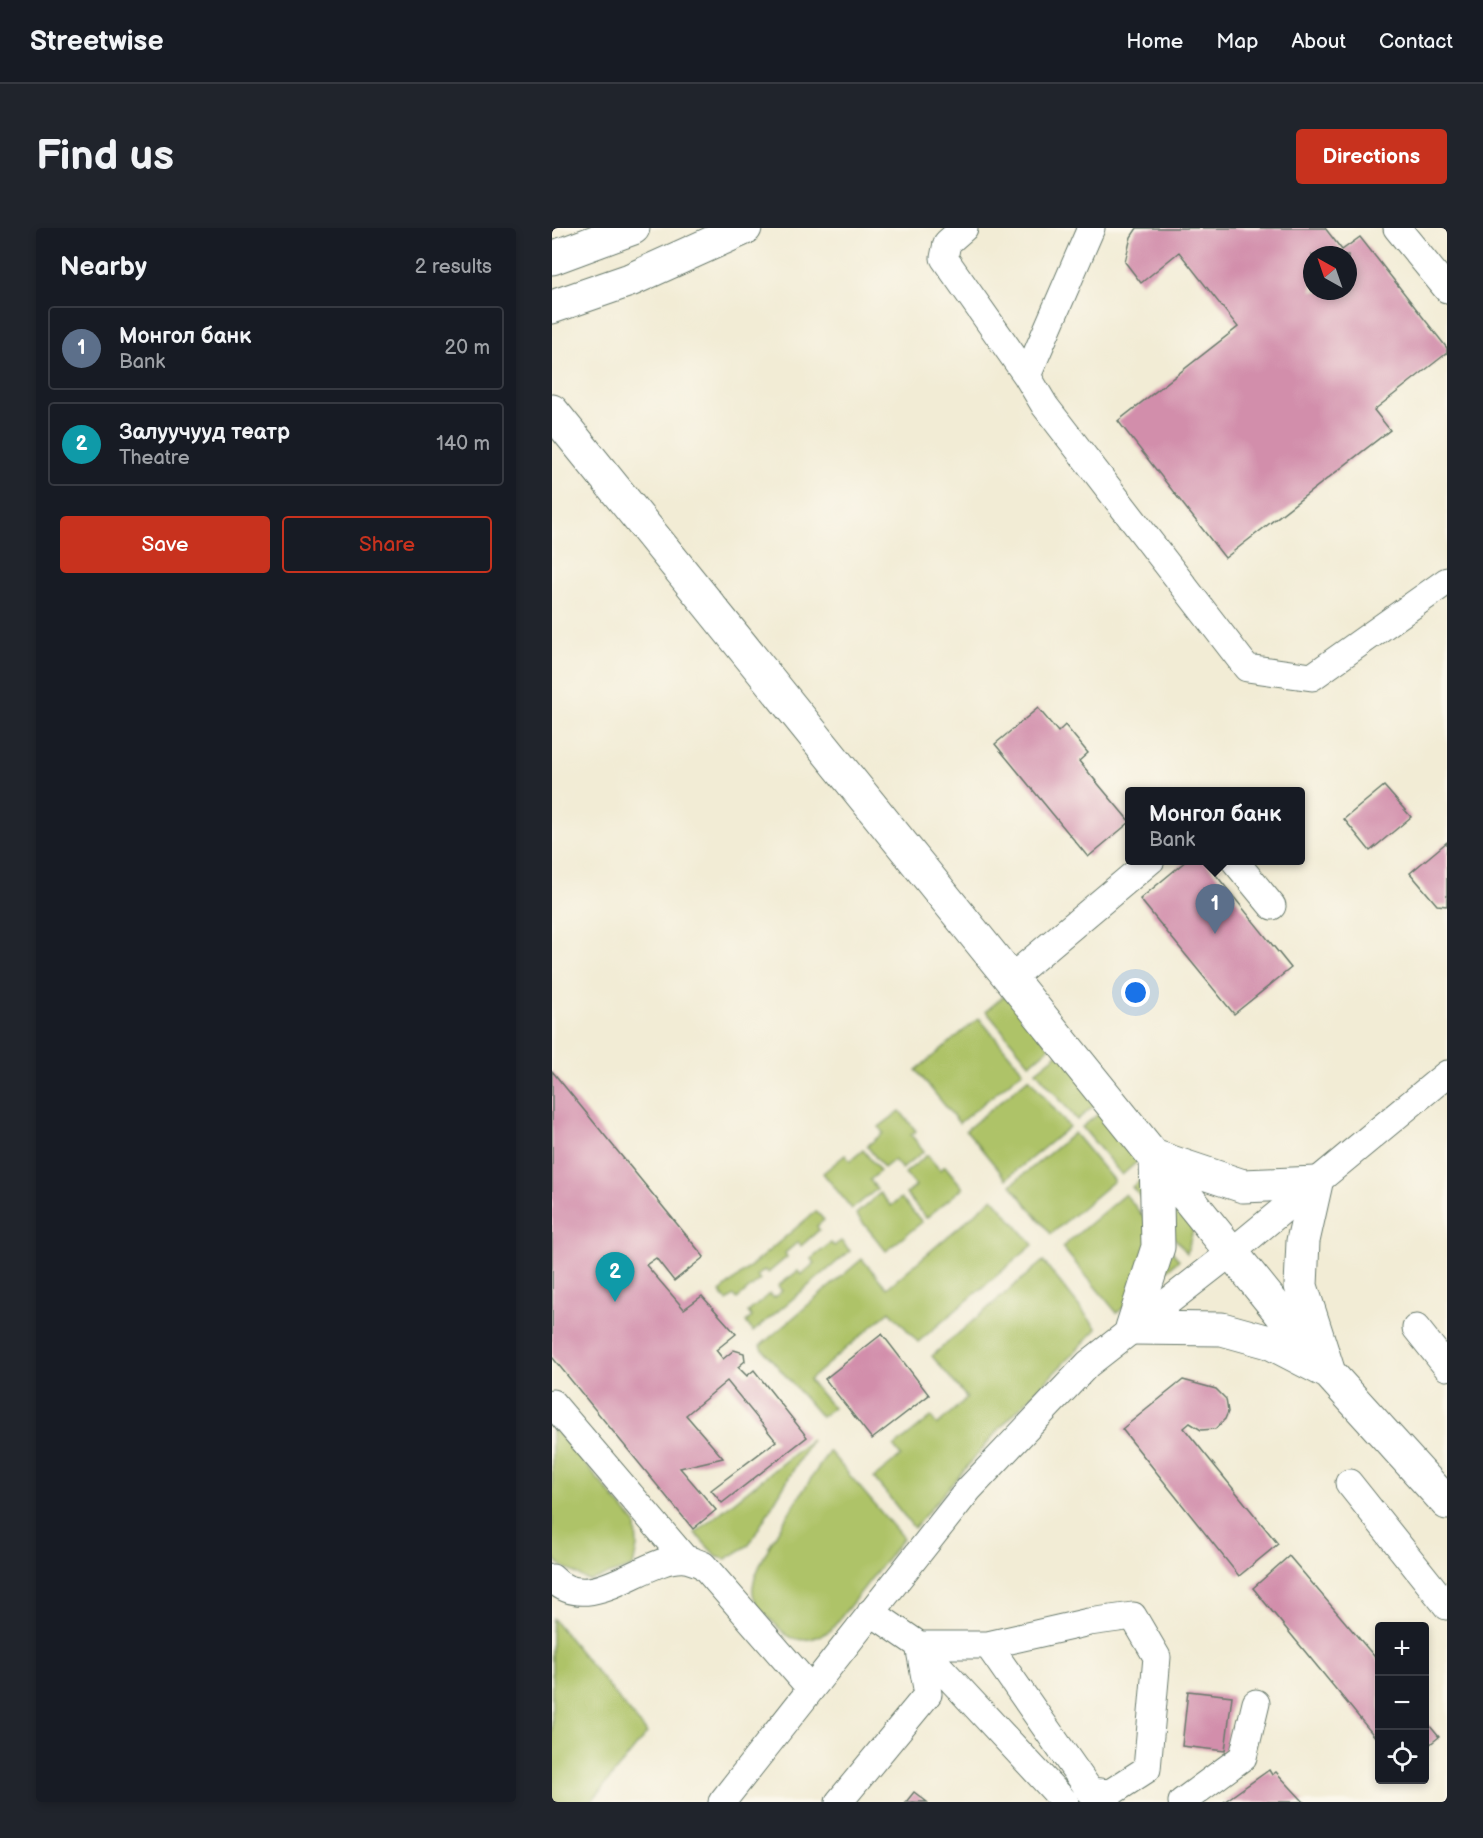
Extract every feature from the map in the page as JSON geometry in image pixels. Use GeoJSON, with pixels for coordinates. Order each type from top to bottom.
{"type":"FeatureCollection","features":[{"type":"Feature","properties":{"kind":"main road"},"geometry":{"type":"LineString","coordinates":[[552,258],[633,228]]}},
{"type":"Feature","properties":{"kind":"main road"},"geometry":{"type":"LineString","coordinates":[[552,308],[630,280],[745,228]]}},
{"type":"Feature","properties":{"kind":"main road"},"geometry":{"type":"LineString","coordinates":[[552,411],[1233,1251],[1329,1373],[1447,1503]]}},
{"type":"Feature","properties":{"kind":"main road"},"geometry":{"type":"LineString","coordinates":[[1156,1156],[1243,1186],[1316,1183],[1303,1241],[1300,1286],[1329,1373]]}},
{"type":"Feature","properties":{"kind":"main road"},"geometry":{"type":"LineString","coordinates":[[1156,1156],[1158,1247],[1132,1328],[1222,1329],[1269,1342],[1329,1373]]}},
{"type":"Feature","properties":{"kind":"street"},"geometry":{"type":"LineString","coordinates":[[964,228],[947,243],[944,258],[1027,375],[1045,406],[1247,668],[1312,676],[1447,581]]}},
{"type":"Feature","properties":{"kind":"street"},"geometry":{"type":"LineString","coordinates":[[1027,375],[1091,228]]}},
{"type":"Feature","properties":{"kind":"street"},"geometry":{"type":"LineString","coordinates":[[1397,228],[1447,289]]}},
{"type":"Feature","properties":{"kind":"street"},"geometry":{"type":"LineString","coordinates":[[1011,978],[1146,865]]}},
{"type":"Feature","properties":{"kind":"street"},"geometry":{"type":"LineString","coordinates":[[1237,865],[1272,906]]}},
{"type":"Feature","properties":{"kind":"street"},"geometry":{"type":"LineString","coordinates":[[722,1802],[969,1489],[1088,1364],[1233,1251],[1447,1074]]}},
{"type":"Feature","properties":{"kind":"street"},"geometry":{"type":"LineString","coordinates":[[1416,1328],[1447,1367]]}},
{"type":"Feature","properties":{"kind":"street"},"geometry":{"type":"LineString","coordinates":[[552,1403],[685,1559]]}},
{"type":"Feature","properties":{"kind":"street"},"geometry":{"type":"LineString","coordinates":[[1349,1483],[1447,1606]]}},
{"type":"Feature","properties":{"kind":"street"},"geometry":{"type":"LineString","coordinates":[[552,1578],[571,1590],[592,1590],[610,1586],[669,1562],[685,1559],[703,1565],[811,1689]]}},
{"type":"Feature","properties":{"kind":"street"},"geometry":{"type":"LineString","coordinates":[[871,1612],[919,1645],[1065,1802]]}},
{"type":"Feature","properties":{"kind":"street"},"geometry":{"type":"LineString","coordinates":[[919,1645],[988,1645],[1089,1622],[1133,1616],[1157,1657],[1148,1769],[1110,1793],[1090,1791],[988,1645]]}},
{"type":"Feature","properties":{"kind":"street"},"geometry":{"type":"LineString","coordinates":[[839,1802],[928,1694],[919,1645]]}},
{"type":"Feature","properties":{"kind":"street"},"geometry":{"type":"LineString","coordinates":[[1182,1802],[1243,1757],[1256,1703]]}},
{"type":"Feature","properties":{"kind":"green space"},"geometry":{"type":"Polygon","coordinates":[[[1005,995],[1050,1047],[1030,1064],[986,1011],[1005,995]]]}},
{"type":"Feature","properties":{"kind":"green space"},"geometry":{"type":"Polygon","coordinates":[[[979,1018],[1023,1071],[959,1123],[916,1070],[979,1018]]]}},
{"type":"Feature","properties":{"kind":"green space"},"geometry":{"type":"Polygon","coordinates":[[[1060,1052],[1101,1100],[1077,1120],[1036,1071],[1060,1052]]]}},
{"type":"Feature","properties":{"kind":"green space"},"geometry":{"type":"Polygon","coordinates":[[[1029,1078],[1069,1127],[1006,1179],[966,1130],[1029,1078]]]}},
{"type":"Feature","properties":{"kind":"green space"},"geometry":{"type":"Polygon","coordinates":[[[1107,1107],[1146,1154],[1122,1175],[1082,1127],[1107,1107]]]}},
{"type":"Feature","properties":{"kind":"green space"},"geometry":{"type":"Polygon","coordinates":[[[900,1111],[916,1131],[911,1135],[924,1151],[902,1169],[894,1160],[884,1168],[867,1146],[883,1133],[879,1127],[900,1111]]]}},
{"type":"Feature","properties":{"kind":"green space"},"geometry":{"type":"Polygon","coordinates":[[[1074,1133],[1114,1181],[1051,1234],[1011,1185],[1074,1133]]]}},
{"type":"Feature","properties":{"kind":"green space"},"geometry":{"type":"Polygon","coordinates":[[[863,1150],[880,1171],[870,1180],[877,1189],[852,1209],[823,1173],[845,1155],[850,1161],[863,1150]]]}},
{"type":"Feature","properties":{"kind":"green space"},"geometry":{"type":"Polygon","coordinates":[[[927,1155],[940,1170],[945,1166],[963,1188],[926,1218],[906,1194],[916,1186],[905,1173],[927,1155]]]}},
{"type":"Feature","properties":{"kind":"green space"},"geometry":{"type":"Polygon","coordinates":[[[1156,1167],[1193,1230],[1187,1253],[1132,1187],[1156,1167]]]}},
{"type":"Feature","properties":{"kind":"green space"},"geometry":{"type":"Polygon","coordinates":[[[880,1193],[891,1206],[901,1198],[922,1222],[886,1251],[856,1214],[880,1193]]]}},
{"type":"Feature","properties":{"kind":"green space"},"geometry":{"type":"Polygon","coordinates":[[[1125,1194],[1179,1260],[1117,1313],[1062,1247],[1125,1194]]]}},
{"type":"Feature","properties":{"kind":"green space"},"geometry":{"type":"Polygon","coordinates":[[[993,1198],[1033,1245],[918,1342],[890,1311],[809,1380],[833,1408],[821,1417],[760,1346],[862,1259],[887,1288],[993,1198]]]}},
{"type":"Feature","properties":{"kind":"green space"},"geometry":{"type":"Polygon","coordinates":[[[816,1211],[824,1220],[817,1226],[819,1230],[801,1246],[798,1242],[785,1253],[787,1257],[768,1273],[765,1270],[757,1276],[760,1280],[737,1299],[734,1296],[727,1301],[720,1292],[816,1211]]]}},
{"type":"Feature","properties":{"kind":"green space"},"geometry":{"type":"Polygon","coordinates":[[[841,1241],[850,1251],[753,1332],[746,1322],[752,1317],[748,1312],[770,1294],[774,1298],[782,1291],[778,1286],[798,1271],[801,1275],[815,1263],[811,1259],[831,1243],[834,1246],[841,1241]]]}},
{"type":"Feature","properties":{"kind":"green space"},"geometry":{"type":"Polygon","coordinates":[[[1043,1261],[1097,1329],[1001,1427],[914,1528],[874,1478],[901,1456],[894,1447],[931,1417],[937,1425],[967,1398],[932,1356],[1043,1261]]]}},
{"type":"Feature","properties":{"kind":"green space"},"geometry":{"type":"Polygon","coordinates":[[[552,1425],[636,1524],[637,1547],[633,1567],[589,1581],[560,1565],[552,1555],[552,1425]]]}},
{"type":"Feature","properties":{"kind":"green space"},"geometry":{"type":"Polygon","coordinates":[[[811,1440],[749,1545],[726,1559],[717,1557],[695,1533],[811,1440]]]}},
{"type":"Feature","properties":{"kind":"green space"},"geometry":{"type":"Polygon","coordinates":[[[829,1451],[903,1538],[831,1630],[812,1639],[799,1640],[787,1635],[760,1608],[754,1598],[754,1581],[771,1544],[829,1451]]]}},
{"type":"Feature","properties":{"kind":"green space"},"geometry":{"type":"Polygon","coordinates":[[[552,1618],[647,1733],[591,1802],[552,1802],[552,1618]]]}},
{"type":"Feature","properties":{"kind":"building"},"geometry":{"type":"Polygon","coordinates":[[[1137,228],[1325,228],[1339,246],[1303,246],[1303,300],[1357,300],[1357,246],[1348,246],[1360,237],[1447,348],[1447,353],[1374,410],[1390,430],[1225,558],[1118,421],[1238,327],[1179,252],[1141,283],[1125,262],[1131,237],[1137,228]]]}},
{"type":"Feature","properties":{"kind":"building"},"geometry":{"type":"Polygon","coordinates":[[[1038,708],[1058,732],[1065,725],[1088,753],[1079,761],[1125,816],[1125,826],[1088,857],[995,744],[1038,708]]]}},
{"type":"Feature","properties":{"kind":"building"},"geometry":{"type":"Polygon","coordinates":[[[1384,786],[1411,817],[1370,851],[1344,819],[1384,786]]]}},
{"type":"Feature","properties":{"kind":"building"},"geometry":{"type":"Polygon","coordinates":[[[1447,842],[1447,906],[1437,905],[1410,873],[1447,842]]]}},
{"type":"Feature","properties":{"kind":"building"},"geometry":{"type":"Polygon","coordinates":[[[1181,865],[1208,865],[1291,968],[1234,1014],[1140,899],[1181,865]]]}},
{"type":"Feature","properties":{"kind":"building"},"geometry":{"type":"Polygon","coordinates":[[[552,1071],[704,1257],[674,1281],[656,1258],[646,1265],[684,1309],[702,1296],[736,1334],[716,1350],[723,1359],[734,1350],[744,1353],[745,1361],[738,1367],[747,1376],[754,1370],[807,1437],[722,1503],[711,1490],[776,1441],[727,1381],[686,1415],[723,1458],[680,1468],[716,1510],[693,1529],[552,1357],[552,1071]]]}},
{"type":"Feature","properties":{"kind":"building"},"geometry":{"type":"Polygon","coordinates":[[[882,1334],[929,1395],[872,1439],[825,1379],[882,1334]]]}},
{"type":"Feature","properties":{"kind":"building"},"geometry":{"type":"Polygon","coordinates":[[[1183,1380],[1216,1389],[1226,1399],[1228,1412],[1225,1419],[1215,1429],[1201,1430],[1190,1423],[1184,1428],[1278,1544],[1239,1576],[1122,1429],[1183,1380]]]}},
{"type":"Feature","properties":{"kind":"building"},"geometry":{"type":"Polygon","coordinates":[[[1289,1556],[1375,1657],[1375,1737],[1253,1588],[1289,1556]]]}},
{"type":"Feature","properties":{"kind":"building"},"geometry":{"type":"Polygon","coordinates":[[[1188,1691],[1232,1696],[1225,1751],[1182,1746],[1188,1691]]]}},
{"type":"Feature","properties":{"kind":"building"},"geometry":{"type":"Polygon","coordinates":[[[1429,1725],[1439,1737],[1429,1745],[1429,1725]]]}},
{"type":"Feature","properties":{"kind":"building"},"geometry":{"type":"Polygon","coordinates":[[[1269,1770],[1272,1775],[1276,1772],[1304,1802],[1224,1802],[1269,1770]]]}},
{"type":"Feature","properties":{"kind":"building"},"geometry":{"type":"Polygon","coordinates":[[[914,1792],[927,1802],[906,1802],[914,1792]]]}},
{"type":"Feature","properties":{"kind":"place","name":"Монгол банк"},"geometry":{"type":"Point","coordinates":[1215,934]}},
{"type":"Feature","properties":{"kind":"place","name":"Залуучууд театр"},"geometry":{"type":"Point","coordinates":[615,1302]}}]}
